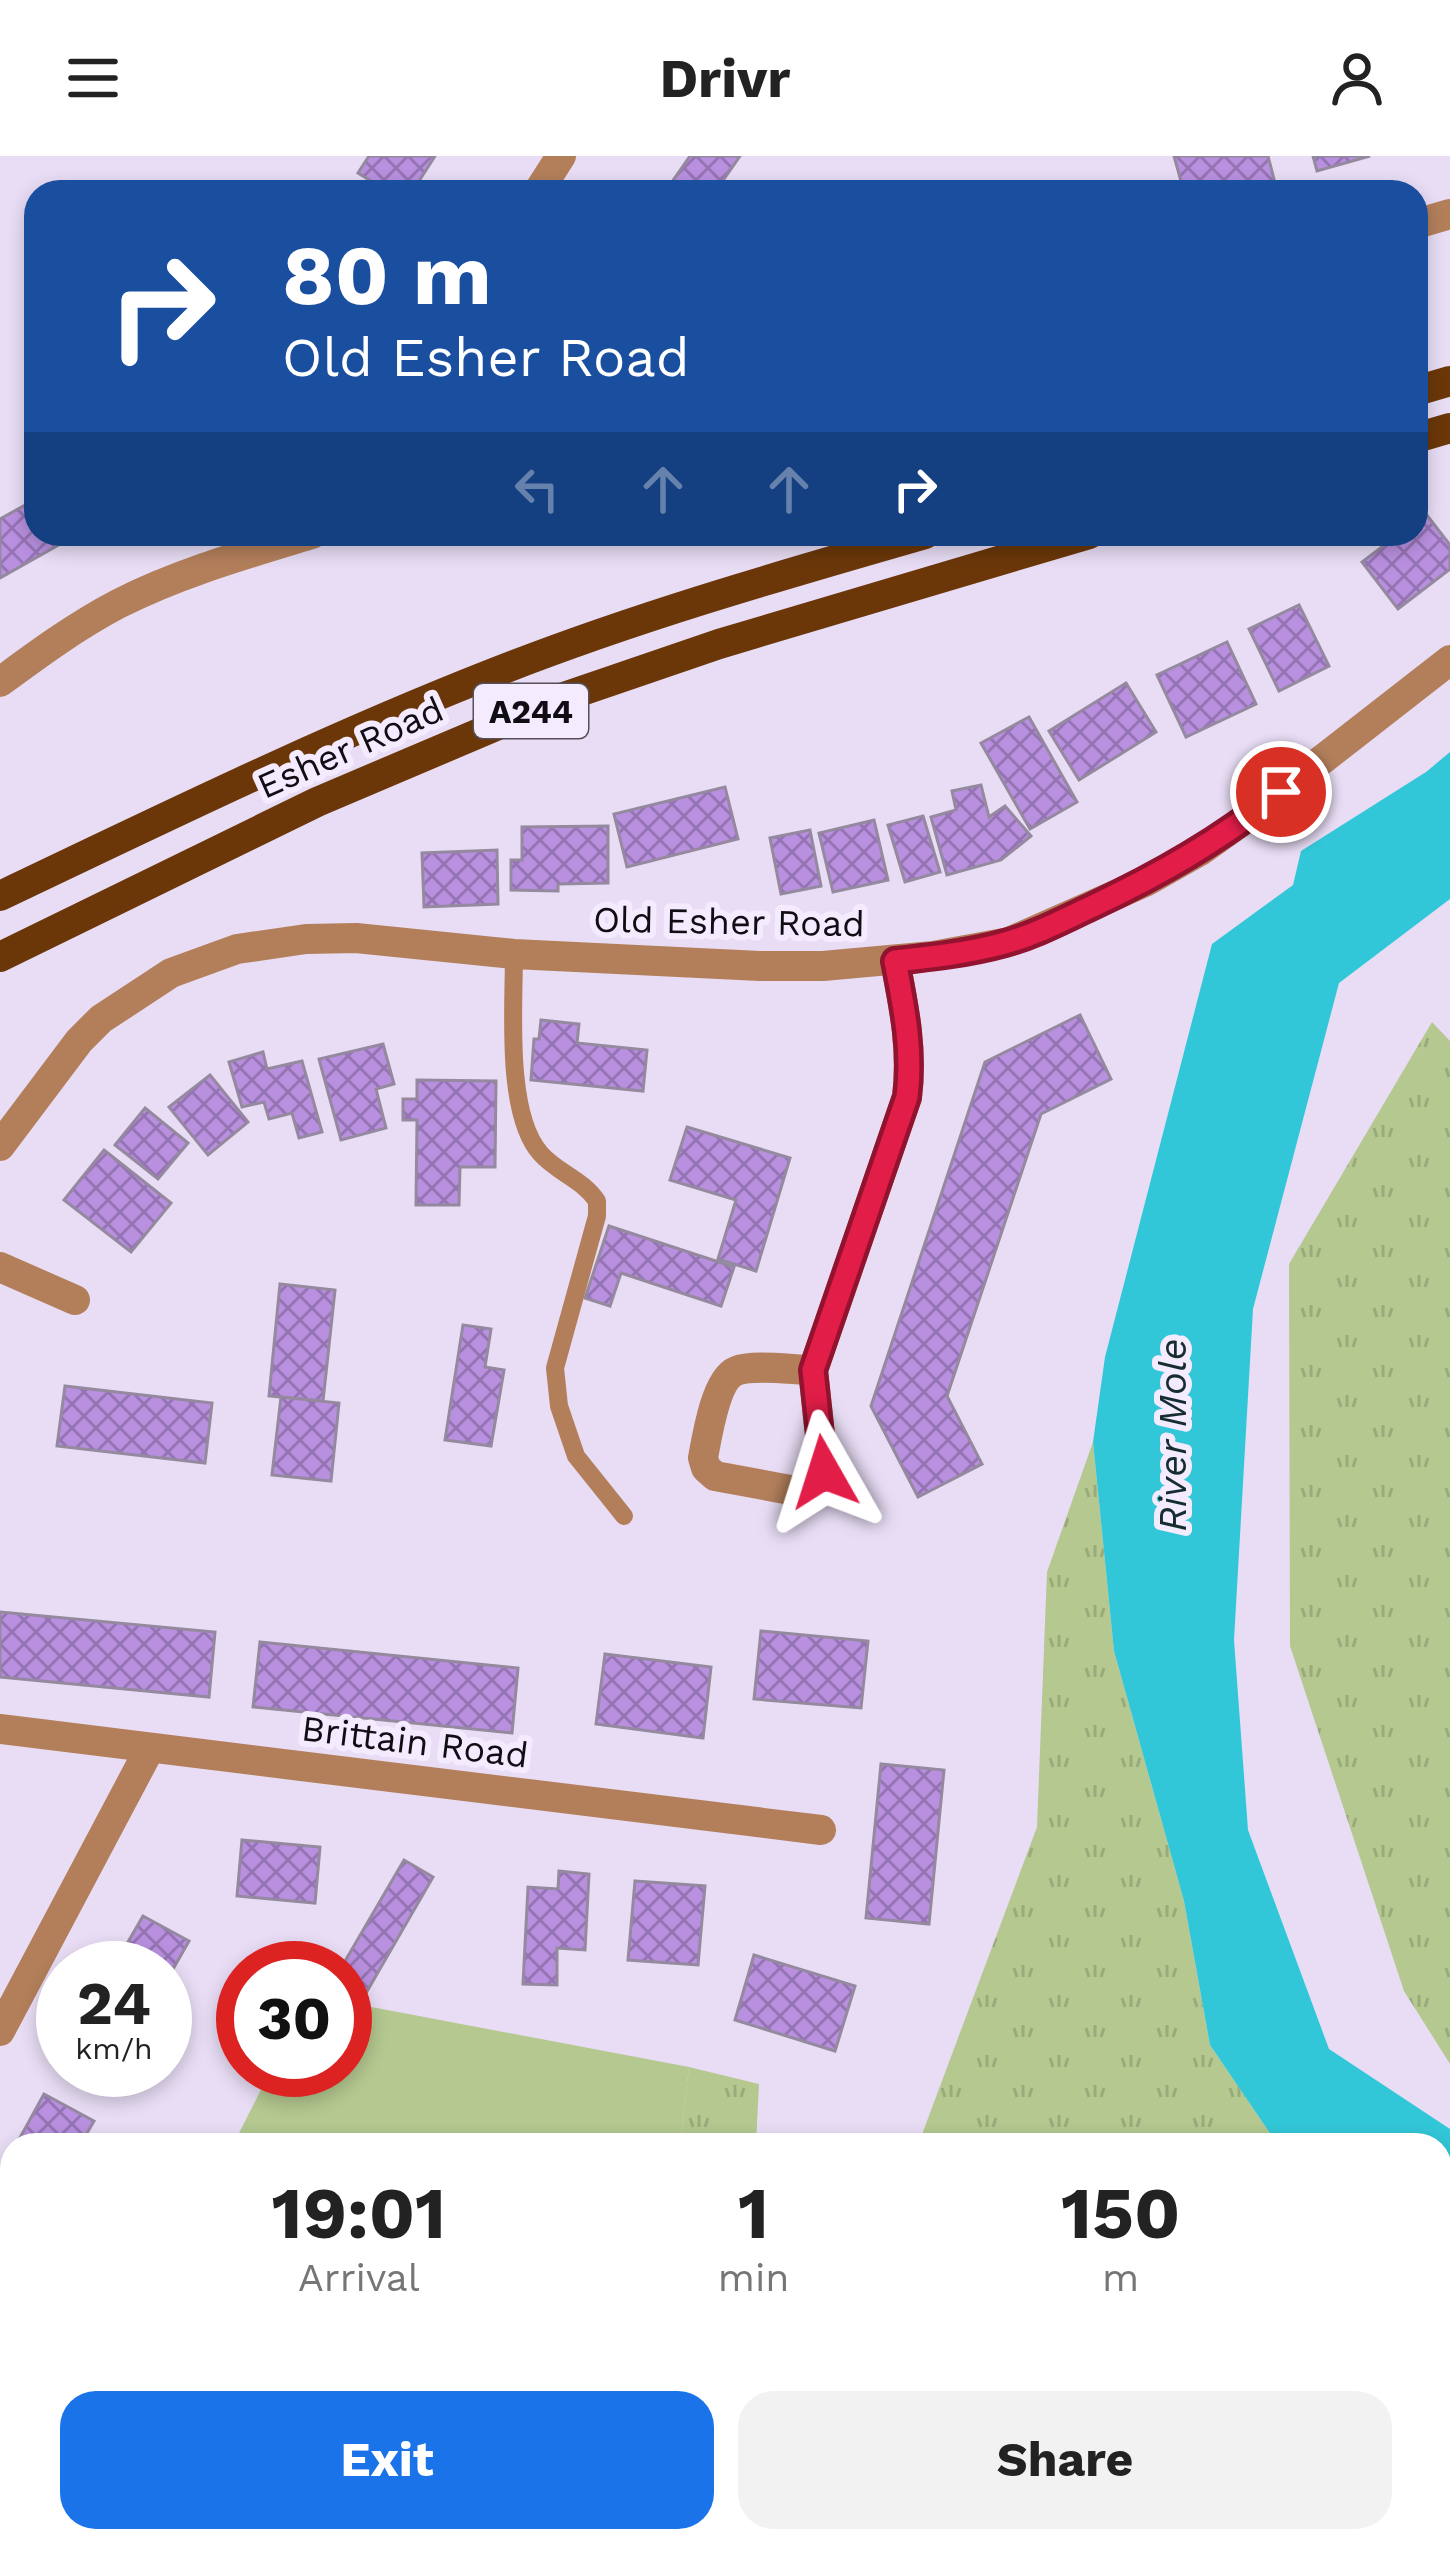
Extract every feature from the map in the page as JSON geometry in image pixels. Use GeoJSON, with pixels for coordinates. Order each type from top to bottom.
{"type":"FeatureCollection","features":[{"type":"Feature","properties":{"kind":"main road","name":"Esher Road"},"geometry":{"type":"LineString","coordinates":[[0,896],[309,750],[493,673],[592,636],[886,546]]}},
{"type":"Feature","properties":{"kind":"main road","name":"Esher Road"},"geometry":{"type":"LineString","coordinates":[[0,957],[317,802],[564,698],[719,644],[1049,546]]}},
{"type":"Feature","properties":{"kind":"street"},"geometry":{"type":"LineString","coordinates":[[0,682],[116,605],[272,546]]}},
{"type":"Feature","properties":{"kind":"street","name":"Old Esher Road"},"geometry":{"type":"LineString","coordinates":[[0,1146],[101,1019],[171,973],[237,950],[306,939],[356,938],[514,954],[823,966],[895,961],[1009,942],[1147,881],[1200,851],[1450,660]]}},
{"type":"Feature","properties":{"kind":"street"},"geometry":{"type":"LineString","coordinates":[[813,1370],[750,1369],[735,1371],[722,1382],[703,1458],[706,1468],[716,1476],[801,1492],[813,1490],[822,1481],[813,1370],[907,1097],[911,1066],[895,961]]}},
{"type":"Feature","properties":{"kind":"street"},"geometry":{"type":"LineString","coordinates":[[0,1267],[75,1300]]}},
{"type":"Feature","properties":{"kind":"street","name":"Brittain Road"},"geometry":{"type":"LineString","coordinates":[[0,1730],[821,1830]]}},
{"type":"Feature","properties":{"kind":"street"},"geometry":{"type":"LineString","coordinates":[[0,2031],[151,1748]]}},
{"type":"Feature","properties":{"kind":"lane"},"geometry":{"type":"LineString","coordinates":[[514,954],[517,1088],[527,1135],[542,1155],[578,1179],[598,1201],[555,1368],[559,1406],[576,1456],[624,1516]]}},
{"type":"Feature","properties":{"kind":"green space"},"geometry":{"type":"Polygon","coordinates":[[[1432,1022],[1450,1041],[1450,2064],[1404,1991],[1290,1646],[1289,1264],[1432,1022]]]}},
{"type":"Feature","properties":{"kind":"green space"},"geometry":{"type":"Polygon","coordinates":[[[1093,1442],[1114,1651],[1184,1901],[1210,2045],[1270,2133],[922,2133],[1037,1827],[1047,1572],[1093,1442]]]}},
{"type":"Feature","properties":{"kind":"green space"},"geometry":{"type":"Polygon","coordinates":[[[372,2007],[689,2067],[681,2133],[239,2133],[257,2097],[372,2097],[372,2007]]]}},
{"type":"Feature","properties":{"kind":"green space"},"geometry":{"type":"Polygon","coordinates":[[[689,2067],[759,2084],[757,2133],[681,2133],[689,2067]]]}},
{"type":"Feature","properties":{"kind":"water","name":"River Mole"},"geometry":{"type":"Polygon","coordinates":[[[1450,752],[1450,899],[1339,983],[1253,1309],[1234,1640],[1248,1830],[1329,2049],[1450,2133],[1270,2133],[1210,2045],[1184,1901],[1114,1651],[1093,1442],[1105,1357],[1212,944],[1293,885],[1301,851],[1450,752]]]}},
{"type":"Feature","properties":{"kind":"building"},"geometry":{"type":"Polygon","coordinates":[[[369,156],[435,156],[420,180],[369,180],[358,173],[369,156]]]}},
{"type":"Feature","properties":{"kind":"building"},"geometry":{"type":"Polygon","coordinates":[[[690,156],[740,156],[723,180],[673,180],[690,156]]]}},
{"type":"Feature","properties":{"kind":"building"},"geometry":{"type":"Polygon","coordinates":[[[1174,156],[1268,156],[1274,180],[1181,180],[1174,156]]]}},
{"type":"Feature","properties":{"kind":"building"},"geometry":{"type":"Polygon","coordinates":[[[1313,156],[1370,156],[1317,171],[1313,156]]]}},
{"type":"Feature","properties":{"kind":"building"},"geometry":{"type":"Polygon","coordinates":[[[24,506],[24,546],[57,546],[0,578],[0,519],[24,506]]]}},
{"type":"Feature","properties":{"kind":"building"},"geometry":{"type":"Polygon","coordinates":[[[1428,517],[1450,545],[1450,569],[1398,609],[1362,562],[1383,546],[1428,546],[1428,517]]]}},
{"type":"Feature","properties":{"kind":"building"},"geometry":{"type":"Polygon","coordinates":[[[1299,605],[1329,666],[1279,691],[1249,629],[1299,605]]]}},
{"type":"Feature","properties":{"kind":"building"},"geometry":{"type":"Polygon","coordinates":[[[1227,642],[1256,704],[1186,737],[1157,675],[1227,642]]]}},
{"type":"Feature","properties":{"kind":"building"},"geometry":{"type":"Polygon","coordinates":[[[1126,683],[1156,732],[1079,780],[1049,731],[1126,683]]]}},
{"type":"Feature","properties":{"kind":"building"},"geometry":{"type":"Polygon","coordinates":[[[1029,717],[1077,802],[1030,829],[981,743],[1029,717]]]}},
{"type":"Feature","properties":{"kind":"building"},"geometry":{"type":"Polygon","coordinates":[[[981,785],[989,817],[1005,806],[1031,836],[1001,860],[947,875],[931,817],[956,810],[952,791],[981,785]]]}},
{"type":"Feature","properties":{"kind":"building"},"geometry":{"type":"Polygon","coordinates":[[[725,787],[738,839],[627,867],[614,814],[725,787]]]}},
{"type":"Feature","properties":{"kind":"building"},"geometry":{"type":"Polygon","coordinates":[[[923,816],[940,872],[905,882],[888,825],[923,816]]]}},
{"type":"Feature","properties":{"kind":"building"},"geometry":{"type":"Polygon","coordinates":[[[874,820],[888,880],[833,892],[819,833],[874,820]]]}},
{"type":"Feature","properties":{"kind":"building"},"geometry":{"type":"Polygon","coordinates":[[[608,826],[608,883],[558,884],[558,891],[511,890],[511,860],[522,860],[522,827],[608,826]]]}},
{"type":"Feature","properties":{"kind":"building"},"geometry":{"type":"Polygon","coordinates":[[[810,830],[821,886],[781,894],[770,838],[810,830]]]}},
{"type":"Feature","properties":{"kind":"building"},"geometry":{"type":"Polygon","coordinates":[[[497,850],[498,904],[424,907],[422,853],[497,850]]]}},
{"type":"Feature","properties":{"kind":"building"},"geometry":{"type":"Polygon","coordinates":[[[1080,1015],[1111,1079],[1041,1114],[947,1396],[982,1464],[918,1497],[871,1406],[985,1062],[1080,1015]]]}},
{"type":"Feature","properties":{"kind":"building"},"geometry":{"type":"Polygon","coordinates":[[[541,1020],[579,1024],[577,1043],[647,1050],[643,1091],[531,1080],[534,1039],[539,1039],[541,1020]]]}},
{"type":"Feature","properties":{"kind":"building"},"geometry":{"type":"Polygon","coordinates":[[[383,1044],[394,1084],[376,1089],[386,1128],[341,1140],[319,1059],[383,1044]]]}},
{"type":"Feature","properties":{"kind":"building"},"geometry":{"type":"Polygon","coordinates":[[[263,1052],[267,1069],[302,1061],[322,1132],[299,1138],[292,1113],[269,1119],[264,1102],[242,1107],[229,1062],[263,1052]]]}},
{"type":"Feature","properties":{"kind":"building"},"geometry":{"type":"Polygon","coordinates":[[[210,1075],[248,1122],[208,1155],[169,1107],[210,1075]]]}},
{"type":"Feature","properties":{"kind":"building"},"geometry":{"type":"Polygon","coordinates":[[[417,1080],[496,1081],[495,1167],[460,1167],[459,1205],[416,1205],[417,1120],[403,1120],[403,1099],[417,1099],[417,1080]]]}},
{"type":"Feature","properties":{"kind":"building"},"geometry":{"type":"Polygon","coordinates":[[[145,1108],[188,1143],[158,1179],[115,1145],[145,1108]]]}},
{"type":"Feature","properties":{"kind":"building"},"geometry":{"type":"Polygon","coordinates":[[[687,1127],[790,1158],[756,1271],[718,1259],[736,1200],[670,1180],[687,1127]]]}},
{"type":"Feature","properties":{"kind":"building"},"geometry":{"type":"Polygon","coordinates":[[[104,1150],[171,1203],[131,1252],[64,1200],[104,1150]]]}},
{"type":"Feature","properties":{"kind":"building"},"geometry":{"type":"Polygon","coordinates":[[[609,1226],[734,1267],[721,1306],[621,1273],[610,1306],[585,1298],[609,1226]]]}},
{"type":"Feature","properties":{"kind":"building"},"geometry":{"type":"Polygon","coordinates":[[[280,1284],[335,1290],[323,1401],[269,1396],[280,1284]]]}},
{"type":"Feature","properties":{"kind":"building"},"geometry":{"type":"Polygon","coordinates":[[[463,1325],[491,1329],[485,1367],[504,1370],[491,1446],[445,1440],[463,1325]]]}},
{"type":"Feature","properties":{"kind":"building"},"geometry":{"type":"Polygon","coordinates":[[[65,1386],[212,1403],[205,1463],[57,1446],[65,1386]]]}},
{"type":"Feature","properties":{"kind":"building"},"geometry":{"type":"Polygon","coordinates":[[[281,1397],[339,1403],[331,1481],[272,1475],[281,1397]]]}},
{"type":"Feature","properties":{"kind":"building"},"geometry":{"type":"Polygon","coordinates":[[[0,1612],[215,1632],[209,1697],[0,1677],[0,1612]]]}},
{"type":"Feature","properties":{"kind":"building"},"geometry":{"type":"Polygon","coordinates":[[[761,1631],[868,1641],[861,1708],[754,1699],[761,1631]]]}},
{"type":"Feature","properties":{"kind":"building"},"geometry":{"type":"Polygon","coordinates":[[[260,1642],[518,1668],[512,1733],[253,1707],[260,1642]]]}},
{"type":"Feature","properties":{"kind":"building"},"geometry":{"type":"Polygon","coordinates":[[[605,1654],[711,1667],[703,1738],[596,1724],[605,1654]]]}},
{"type":"Feature","properties":{"kind":"building"},"geometry":{"type":"Polygon","coordinates":[[[881,1764],[944,1770],[929,1924],[866,1918],[881,1764]]]}},
{"type":"Feature","properties":{"kind":"building"},"geometry":{"type":"Polygon","coordinates":[[[242,1840],[320,1847],[315,1903],[237,1896],[242,1840]]]}},
{"type":"Feature","properties":{"kind":"building"},"geometry":{"type":"Polygon","coordinates":[[[404,1860],[433,1877],[372,1983],[372,1941],[357,1941],[404,1860]]]}},
{"type":"Feature","properties":{"kind":"building"},"geometry":{"type":"Polygon","coordinates":[[[559,1871],[589,1874],[585,1950],[557,1948],[557,1985],[523,1984],[528,1887],[558,1889],[559,1871]]]}},
{"type":"Feature","properties":{"kind":"building"},"geometry":{"type":"Polygon","coordinates":[[[635,1881],[705,1886],[698,1965],[628,1960],[635,1881]]]}},
{"type":"Feature","properties":{"kind":"building"},"geometry":{"type":"Polygon","coordinates":[[[143,1916],[189,1941],[129,1941],[143,1916]]]}},
{"type":"Feature","properties":{"kind":"building"},"geometry":{"type":"Polygon","coordinates":[[[754,1955],[855,1986],[835,2051],[735,2020],[754,1955]]]}},
{"type":"Feature","properties":{"kind":"building"},"geometry":{"type":"Polygon","coordinates":[[[42,2097],[50,2097],[94,2121],[87,2133],[23,2133],[42,2097]]]}},
{"type":"Feature","properties":{"kind":"route"},"geometry":{"type":"LineString","coordinates":[[824,1472],[813,1370],[907,1097],[911,1066],[895,961],[1009,942],[1051,926],[1200,851],[1281,792]]}}]}
